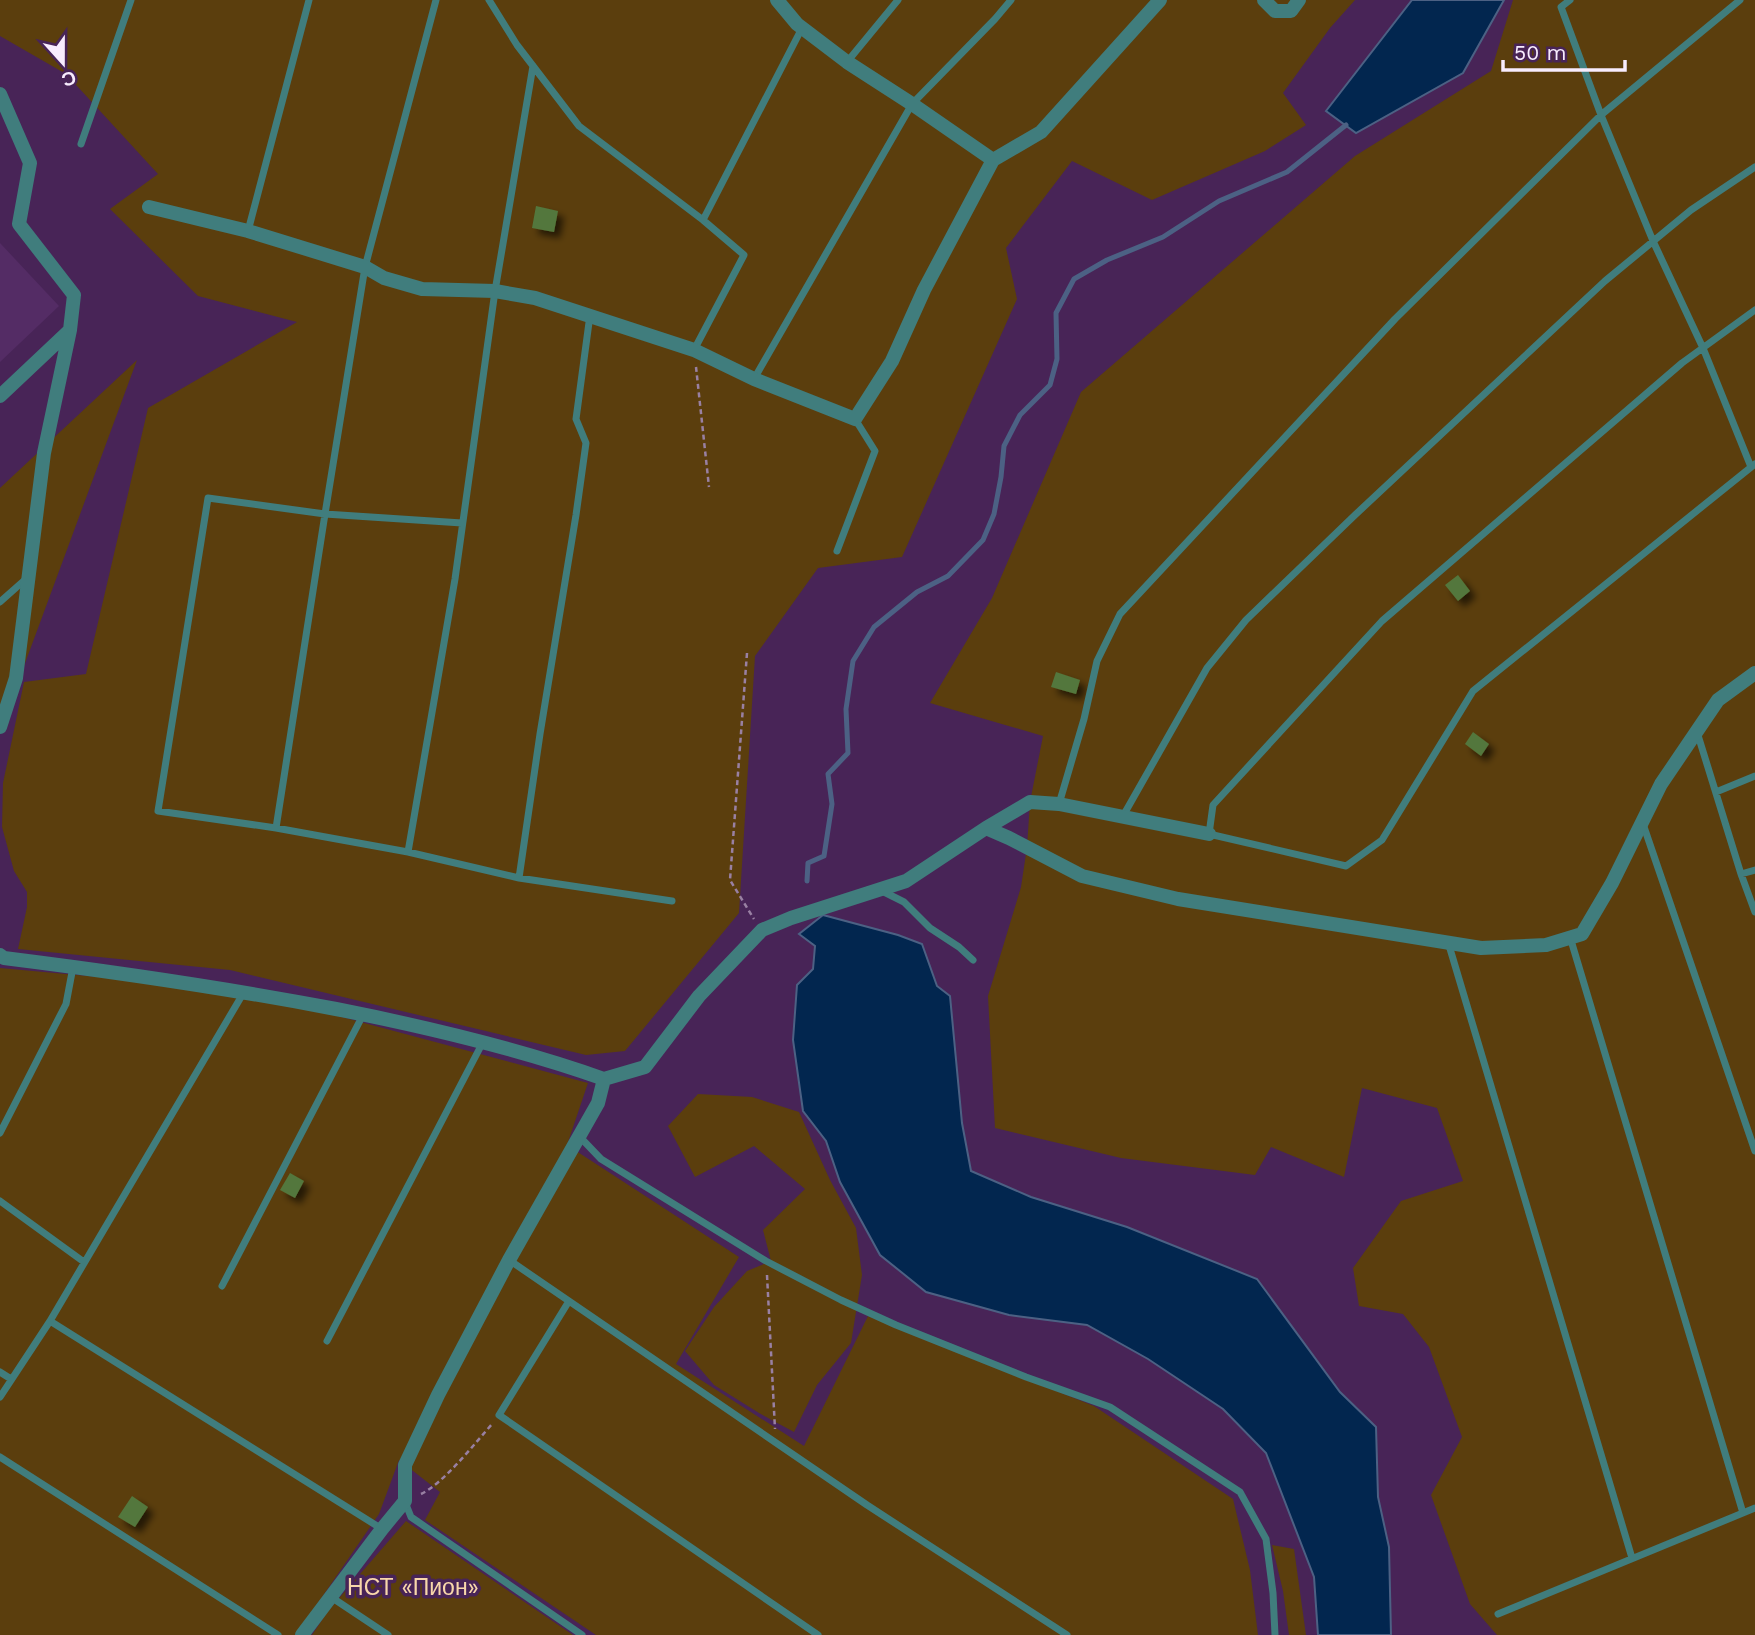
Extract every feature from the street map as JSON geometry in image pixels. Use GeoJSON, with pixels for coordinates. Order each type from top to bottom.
{"type":"FeatureCollection","features":[{"type":"Feature","properties":{"kind":"street"},"geometry":{"type":"LineString","coordinates":[[777,0],[797,24],[847,62],[993,160]]}},
{"type":"Feature","properties":{"kind":"street"},"geometry":{"type":"LineString","coordinates":[[149,207],[248,230],[366,267],[384,278],[422,289],[495,291],[534,298],[694,350],[754,379],[855,419],[892,361],[924,290],[993,160],[1041,132],[1160,0]]}},
{"type":"Feature","properties":{"kind":"street"},"geometry":{"type":"LineString","coordinates":[[1264,0],[1275,11],[1291,11],[1299,0]]}},
{"type":"Feature","properties":{"kind":"street"},"geometry":{"type":"LineString","coordinates":[[0,94],[30,163],[19,224],[74,295],[70,330],[44,453],[16,678],[0,727]]}},
{"type":"Feature","properties":{"kind":"street"},"geometry":{"type":"LineString","coordinates":[[0,396],[70,330]]}},
{"type":"Feature","properties":{"kind":"street"},"geometry":{"type":"LineString","coordinates":[[986,828],[1082,876],[1178,900],[1480,948],[1546,945],[1582,934],[1612,883],[1661,784],[1718,701],[1755,673]]}},
{"type":"Feature","properties":{"kind":"street"},"geometry":{"type":"LineString","coordinates":[[0,955],[4,958],[244,991],[420,1025],[563,1064],[604,1079],[645,1067],[699,996],[762,930],[906,881],[1030,802],[1059,804],[1209,834]]}},
{"type":"Feature","properties":{"kind":"street"},"geometry":{"type":"LineString","coordinates":[[302,1635],[405,1502],[405,1465],[438,1395],[509,1260],[598,1103],[604,1079]]}},
{"type":"Feature","properties":{"kind":"lane"},"geometry":{"type":"LineString","coordinates":[[81,144],[131,0]]}},
{"type":"Feature","properties":{"kind":"lane"},"geometry":{"type":"LineString","coordinates":[[248,230],[309,0]]}},
{"type":"Feature","properties":{"kind":"lane"},"geometry":{"type":"LineString","coordinates":[[276,828],[366,267],[436,0]]}},
{"type":"Feature","properties":{"kind":"lane"},"geometry":{"type":"LineString","coordinates":[[489,0],[517,45],[579,126],[703,220],[744,255],[694,350]]}},
{"type":"Feature","properties":{"kind":"lane"},"geometry":{"type":"LineString","coordinates":[[847,62],[898,0]]}},
{"type":"Feature","properties":{"kind":"lane"},"geometry":{"type":"LineString","coordinates":[[754,379],[912,104],[1011,0]]}},
{"type":"Feature","properties":{"kind":"lane"},"geometry":{"type":"LineString","coordinates":[[1570,0],[1561,7],[1601,115],[1653,241],[1703,348],[1753,465],[1474,691],[1382,840],[1346,866],[1209,834],[1213,805],[1382,621],[1682,363],[1703,348],[1755,310]]}},
{"type":"Feature","properties":{"kind":"lane"},"geometry":{"type":"LineString","coordinates":[[1059,804],[1084,719],[1097,661],[1121,614],[1395,319],[1601,115],[1740,0]]}},
{"type":"Feature","properties":{"kind":"lane"},"geometry":{"type":"LineString","coordinates":[[703,220],[802,28]]}},
{"type":"Feature","properties":{"kind":"lane"},"geometry":{"type":"LineString","coordinates":[[408,852],[455,579],[495,291],[533,66]]}},
{"type":"Feature","properties":{"kind":"lane"},"geometry":{"type":"LineString","coordinates":[[1123,816],[1207,668],[1246,620],[1605,281],[1690,210],[1755,167]]}},
{"type":"Feature","properties":{"kind":"lane"},"geometry":{"type":"LineString","coordinates":[[519,877],[586,443],[576,419],[590,316]]}},
{"type":"Feature","properties":{"kind":"lane"},"geometry":{"type":"LineString","coordinates":[[836,551],[875,451],[855,419]]}},
{"type":"Feature","properties":{"kind":"lane"},"geometry":{"type":"LineString","coordinates":[[462,523],[325,514],[208,498],[158,811],[276,828],[408,852],[519,877],[672,901]]}},
{"type":"Feature","properties":{"kind":"lane"},"geometry":{"type":"LineString","coordinates":[[0,602],[30,575]]}},
{"type":"Feature","properties":{"kind":"lane"},"geometry":{"type":"LineString","coordinates":[[1696,732],[1755,912]]}},
{"type":"Feature","properties":{"kind":"lane"},"geometry":{"type":"LineString","coordinates":[[1716,792],[1755,776]]}},
{"type":"Feature","properties":{"kind":"lane"},"geometry":{"type":"LineString","coordinates":[[1642,821],[1755,1151]]}},
{"type":"Feature","properties":{"kind":"lane"},"geometry":{"type":"LineString","coordinates":[[1741,874],[1755,870]]}},
{"type":"Feature","properties":{"kind":"lane"},"geometry":{"type":"LineString","coordinates":[[879,890],[904,902],[930,928],[973,960]]}},
{"type":"Feature","properties":{"kind":"lane"},"geometry":{"type":"LineString","coordinates":[[1570,937],[1743,1513]]}},
{"type":"Feature","properties":{"kind":"lane"},"geometry":{"type":"LineString","coordinates":[[1448,943],[1632,1558]]}},
{"type":"Feature","properties":{"kind":"lane"},"geometry":{"type":"LineString","coordinates":[[0,1133],[66,1004],[73,967]]}},
{"type":"Feature","properties":{"kind":"lane"},"geometry":{"type":"LineString","coordinates":[[0,1397],[50,1321],[244,991]]}},
{"type":"Feature","properties":{"kind":"lane"},"geometry":{"type":"LineString","coordinates":[[222,1286],[364,1014]]}},
{"type":"Feature","properties":{"kind":"lane"},"geometry":{"type":"LineString","coordinates":[[327,1341],[483,1042]]}},
{"type":"Feature","properties":{"kind":"lane"},"geometry":{"type":"LineString","coordinates":[[579,1136],[601,1159],[766,1261],[896,1325],[1110,1407],[1240,1492],[1266,1539],[1275,1635]]}},
{"type":"Feature","properties":{"kind":"lane"},"geometry":{"type":"LineString","coordinates":[[0,1201],[84,1262]]}},
{"type":"Feature","properties":{"kind":"lane"},"geometry":{"type":"LineString","coordinates":[[509,1260],[867,1505],[1067,1635]]}},
{"type":"Feature","properties":{"kind":"lane"},"geometry":{"type":"LineString","coordinates":[[569,1301],[499,1415],[818,1635]]}},
{"type":"Feature","properties":{"kind":"lane"},"geometry":{"type":"LineString","coordinates":[[50,1321],[382,1529]]}},
{"type":"Feature","properties":{"kind":"lane"},"geometry":{"type":"LineString","coordinates":[[0,1372],[11,1379]]}},
{"type":"Feature","properties":{"kind":"lane"},"geometry":{"type":"LineString","coordinates":[[0,1457],[278,1635]]}},
{"type":"Feature","properties":{"kind":"lane"},"geometry":{"type":"LineString","coordinates":[[405,1502],[411,1517],[582,1635]]}},
{"type":"Feature","properties":{"kind":"lane"},"geometry":{"type":"LineString","coordinates":[[1498,1614],[1755,1508]]}},
{"type":"Feature","properties":{"kind":"lane"},"geometry":{"type":"LineString","coordinates":[[330,1597],[388,1635]]}},
{"type":"Feature","properties":{"kind":"path"},"geometry":{"type":"LineString","coordinates":[[694,350],[709,487]]}},
{"type":"Feature","properties":{"kind":"path"},"geometry":{"type":"LineString","coordinates":[[747,653],[730,880],[762,930]]}},
{"type":"Feature","properties":{"kind":"path"},"geometry":{"type":"LineString","coordinates":[[766,1261],[776,1443]]}},
{"type":"Feature","properties":{"kind":"path"},"geometry":{"type":"LineString","coordinates":[[405,1502],[430,1490],[468,1452],[499,1415]]}},
{"type":"Feature","properties":{"kind":"shaded area"},"geometry":{"type":"Polygon","coordinates":[[[0,243],[59,306],[0,362],[0,243]]]}},
{"type":"Feature","properties":{"kind":"green space"},"geometry":{"type":"Polygon","coordinates":[[[0,0],[1355,0],[1330,28],[1283,93],[1306,125],[1265,151],[1152,200],[1072,161],[1006,248],[1017,299],[902,557],[818,568],[755,656],[739,913],[625,1051],[586,1055],[230,970],[18,949],[27,907],[27,892],[14,871],[2,827],[3,783],[24,682],[86,674],[148,408],[297,322],[198,296],[110,209],[158,174],[66,74],[0,36],[0,0]]]}},
{"type":"Feature","properties":{"kind":"green space"},"geometry":{"type":"Polygon","coordinates":[[[1513,0],[1755,0],[1755,1635],[1497,1635],[1470,1604],[1431,1495],[1462,1437],[1429,1347],[1403,1314],[1359,1306],[1353,1268],[1401,1201],[1463,1181],[1437,1108],[1362,1088],[1344,1177],[1271,1147],[1255,1175],[1121,1158],[995,1128],[988,996],[1021,887],[1030,802],[1043,736],[930,703],[992,598],[1081,392],[1355,156],[1491,71],[1513,0]]]}},
{"type":"Feature","properties":{"kind":"green space"},"geometry":{"type":"Polygon","coordinates":[[[137,360],[0,731],[0,488],[137,360]]]}},
{"type":"Feature","properties":{"kind":"green space"},"geometry":{"type":"Polygon","coordinates":[[[0,968],[241,990],[588,1083],[567,1145],[739,1257],[676,1364],[804,1446],[868,1316],[1094,1406],[1233,1499],[1250,1570],[1258,1635],[596,1635],[425,1520],[440,1492],[399,1460],[379,1514],[296,1635],[0,1635],[0,968]]]}},
{"type":"Feature","properties":{"kind":"green space"},"geometry":{"type":"Polygon","coordinates":[[[698,1094],[752,1097],[799,1112],[830,1180],[856,1228],[862,1275],[851,1343],[817,1385],[794,1432],[714,1385],[685,1351],[714,1307],[747,1271],[771,1261],[763,1230],[805,1189],[754,1146],[695,1177],[668,1126],[698,1094]]]}},
{"type":"Feature","properties":{"kind":"green space","name":"НСТ «Пион»"},"geometry":{"type":"Polygon","coordinates":[[[406,1521],[573,1635],[312,1635],[328,1611],[406,1521]]]}},
{"type":"Feature","properties":{"kind":"green space"},"geometry":{"type":"Polygon","coordinates":[[[1272,1545],[1294,1549],[1306,1635],[1289,1635],[1283,1591],[1272,1545]]]}},
{"type":"Feature","properties":{"kind":"water"},"geometry":{"type":"Polygon","coordinates":[[[1412,0],[1504,0],[1463,73],[1356,133],[1326,111],[1412,0]]]}},
{"type":"Feature","properties":{"kind":"water"},"geometry":{"type":"Polygon","coordinates":[[[823,915],[922,944],[937,986],[950,996],[962,1123],[971,1171],[1031,1197],[1127,1227],[1257,1279],[1340,1392],[1376,1427],[1378,1497],[1389,1547],[1391,1635],[1318,1635],[1314,1577],[1266,1453],[1223,1409],[1148,1359],[1087,1325],[1009,1315],[926,1292],[880,1255],[840,1182],[826,1141],[803,1111],[793,1040],[797,985],[813,969],[815,946],[799,934],[823,915]]]}},
{"type":"Feature","properties":{"kind":"building"},"geometry":{"type":"Polygon","coordinates":[[[536,206],[558,211],[554,232],[532,228],[536,206]]]}},
{"type":"Feature","properties":{"kind":"building"},"geometry":{"type":"Polygon","coordinates":[[[1458,575],[1470,591],[1458,601],[1445,585],[1458,575]]]}},
{"type":"Feature","properties":{"kind":"building"},"geometry":{"type":"Polygon","coordinates":[[[1056,672],[1080,680],[1076,694],[1051,687],[1056,672]]]}},
{"type":"Feature","properties":{"kind":"building"},"geometry":{"type":"Polygon","coordinates":[[[1473,732],[1489,744],[1481,756],[1465,744],[1473,732]]]}},
{"type":"Feature","properties":{"kind":"building"},"geometry":{"type":"Polygon","coordinates":[[[290,1173],[304,1181],[295,1198],[280,1190],[290,1173]]]}},
{"type":"Feature","properties":{"kind":"building"},"geometry":{"type":"Polygon","coordinates":[[[132,1496],[148,1507],[135,1527],[118,1517],[132,1496]]]}},
{"type":"Feature","properties":{"kind":"waterway"},"geometry":{"type":"LineString","coordinates":[[807,881],[808,863],[824,856],[832,804],[828,774],[848,753],[846,709],[853,661],[874,627],[917,592],[948,576],[983,540],[994,514],[1004,446],[1020,415],[1050,385],[1057,359],[1056,313],[1074,279],[1107,260],[1163,237],[1219,201],[1287,172],[1346,125]]}}]}
